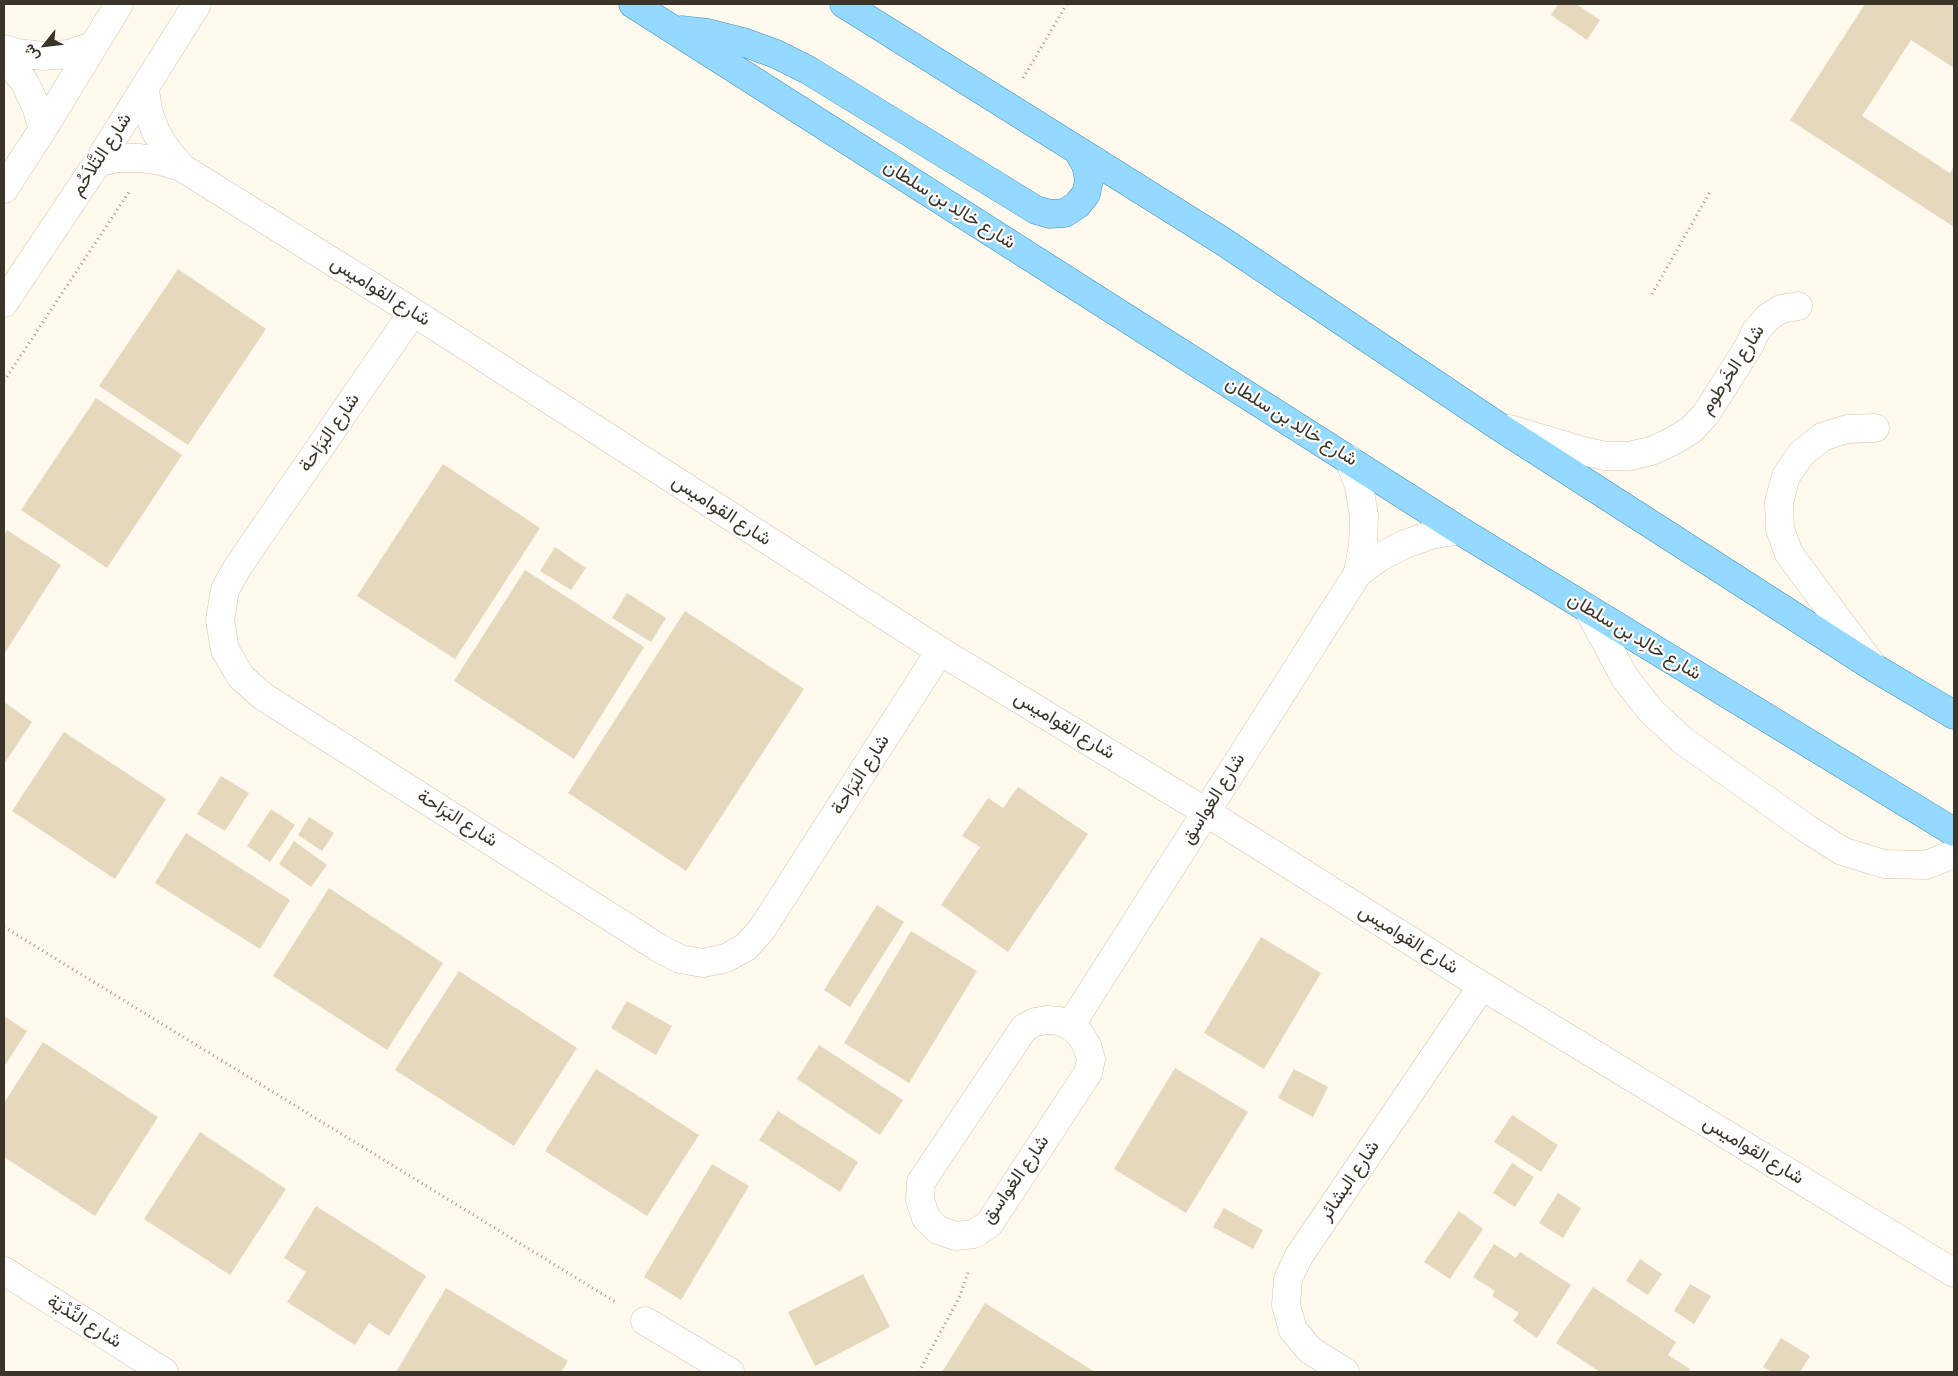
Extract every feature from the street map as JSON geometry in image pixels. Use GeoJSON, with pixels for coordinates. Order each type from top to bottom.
{"type":"FeatureCollection","features":[{"type":"Feature","properties":{"kind":"main road","name":"شارع خالِد بن سلطان"},"geometry":{"type":"LineString","coordinates":[[633,4],[1459,530],[1954,832]]}},
{"type":"Feature","properties":{"kind":"main road"},"geometry":{"type":"LineString","coordinates":[[844,4],[1079,153],[1224,242],[1498,426],[1873,667],[1954,715]]}},
{"type":"Feature","properties":{"kind":"main road"},"geometry":{"type":"LineString","coordinates":[[672,29],[708,33],[743,42],[776,54],[808,70],[1036,210],[1050,214],[1065,213],[1077,205],[1086,194],[1089,180],[1086,165],[1079,153]]}},
{"type":"Feature","properties":{"kind":"street"},"geometry":{"type":"LineString","coordinates":[[4,189],[119,4]]}},
{"type":"Feature","properties":{"kind":"street","name":"شارع التَّلاَحُم"},"geometry":{"type":"LineString","coordinates":[[4,303],[98,162],[197,4]]}},
{"type":"Feature","properties":{"kind":"street"},"geometry":{"type":"LineString","coordinates":[[4,49],[17,53],[43,56],[68,54],[93,46]]}},
{"type":"Feature","properties":{"kind":"street"},"geometry":{"type":"LineString","coordinates":[[4,56],[25,83],[36,106],[43,129]]}},
{"type":"Feature","properties":{"kind":"street","name":"شارع القواميس"},"geometry":{"type":"LineString","coordinates":[[144,90],[148,111],[156,132],[167,150],[181,167]]}},
{"type":"Feature","properties":{"kind":"street","name":"شارع القواميس"},"geometry":{"type":"LineString","coordinates":[[98,162],[119,158],[140,158],[161,161],[181,167],[413,312],[940,652],[1206,812],[1482,986],[1954,1273]]}},
{"type":"Feature","properties":{"kind":"street","name":"شارع الخَرطوم"},"geometry":{"type":"LineString","coordinates":[[1498,426],[1605,456],[1628,456],[1650,451],[1671,442],[1690,430],[1706,414],[1749,346],[1756,331],[1767,318],[1781,308],[1798,306]]}},
{"type":"Feature","properties":{"kind":"street","name":"شارع البَرَاحة"},"geometry":{"type":"LineString","coordinates":[[413,312],[237,568],[225,590],[220,620],[225,650],[241,677],[264,697],[659,948],[680,959],[703,963],[726,958],[746,947],[762,929],[940,652]]}},
{"type":"Feature","properties":{"kind":"street"},"geometry":{"type":"LineString","coordinates":[[1873,667],[1789,554],[1780,529],[1779,502],[1786,476],[1801,454],[1822,437],[1848,429],[1875,428]]}},
{"type":"Feature","properties":{"kind":"street","name":"شارع الغواسق"},"geometry":{"type":"LineString","coordinates":[[1349,459],[1359,486],[1364,516],[1364,544],[1358,573]]}},
{"type":"Feature","properties":{"kind":"street","name":"شارع الغواسق"},"geometry":{"type":"LineString","coordinates":[[1070,1026],[1358,573],[1380,556],[1405,544],[1432,535],[1459,530]]}},
{"type":"Feature","properties":{"kind":"street"},"geometry":{"type":"LineString","coordinates":[[1588,609],[1625,678],[1651,711],[1682,740],[1806,828],[1842,851],[1884,864],[1926,864],[1954,854]]}},
{"type":"Feature","properties":{"kind":"street","name":"شارع البشائر"},"geometry":{"type":"LineString","coordinates":[[1345,1372],[1310,1350],[1294,1330],[1286,1305],[1288,1279],[1299,1256],[1482,986]]}},
{"type":"Feature","properties":{"kind":"street","name":"شارع الغواسق"},"geometry":{"type":"LineString","coordinates":[[1059,1021],[1070,1026],[1080,1034],[1087,1046],[1090,1059],[1088,1073],[989,1224],[974,1234],[956,1236],[938,1230],[926,1218],[920,1200],[921,1182],[1024,1028],[1035,1022],[1059,1021]]}},
{"type":"Feature","properties":{"kind":"street","name":"شارع النَّدْيَة"},"geometry":{"type":"LineString","coordinates":[[4,1271],[164,1372]]}},
{"type":"Feature","properties":{"kind":"street"},"geometry":{"type":"LineString","coordinates":[[645,1321],[730,1372]]}},
{"type":"Feature","properties":{"kind":"path"},"geometry":{"type":"LineString","coordinates":[[1007,107],[1067,4]]}},
{"type":"Feature","properties":{"kind":"path"},"geometry":{"type":"LineString","coordinates":[[4,381],[132,187]]}},
{"type":"Feature","properties":{"kind":"path"},"geometry":{"type":"LineString","coordinates":[[1652,294],[1711,190]]}},
{"type":"Feature","properties":{"kind":"path"},"geometry":{"type":"LineString","coordinates":[[4,927],[645,1321]]}},
{"type":"Feature","properties":{"kind":"path"},"geometry":{"type":"LineString","coordinates":[[919,1372],[960,1296],[972,1255],[974,1234]]}},
{"type":"Feature","properties":{"kind":"building"},"geometry":{"type":"Polygon","coordinates":[[[1558,4],[1576,4],[1600,20],[1587,40],[1551,15],[1558,4]]]}},
{"type":"Feature","properties":{"kind":"building"},"geometry":{"type":"Polygon","coordinates":[[[1865,4],[1954,4],[1954,68],[1911,40],[1862,116],[1950,173],[1954,166],[1954,227],[1790,120],[1865,4]]]}},
{"type":"Feature","properties":{"kind":"building"},"geometry":{"type":"Polygon","coordinates":[[[178,269],[266,329],[188,445],[99,386],[178,269]]]}},
{"type":"Feature","properties":{"kind":"building"},"geometry":{"type":"Polygon","coordinates":[[[96,398],[182,455],[107,568],[21,510],[96,398]]]}},
{"type":"Feature","properties":{"kind":"building"},"geometry":{"type":"Polygon","coordinates":[[[443,464],[540,528],[455,659],[357,596],[443,464]]]}},
{"type":"Feature","properties":{"kind":"building"},"geometry":{"type":"Polygon","coordinates":[[[7,530],[61,565],[4,654],[4,536],[7,530]]]}},
{"type":"Feature","properties":{"kind":"building"},"geometry":{"type":"Polygon","coordinates":[[[555,547],[586,568],[571,590],[540,571],[555,547]]]}},
{"type":"Feature","properties":{"kind":"building"},"geometry":{"type":"Polygon","coordinates":[[[525,570],[644,647],[574,759],[454,681],[525,570]]]}},
{"type":"Feature","properties":{"kind":"building"},"geometry":{"type":"Polygon","coordinates":[[[627,593],[666,618],[651,642],[612,618],[627,593]]]}},
{"type":"Feature","properties":{"kind":"building"},"geometry":{"type":"Polygon","coordinates":[[[685,611],[804,689],[686,871],[568,793],[685,611]]]}},
{"type":"Feature","properties":{"kind":"building"},"geometry":{"type":"Polygon","coordinates":[[[4,702],[32,722],[4,764],[4,702]]]}},
{"type":"Feature","properties":{"kind":"building"},"geometry":{"type":"Polygon","coordinates":[[[64,732],[166,799],[115,879],[12,811],[64,732]]]}},
{"type":"Feature","properties":{"kind":"building"},"geometry":{"type":"Polygon","coordinates":[[[221,776],[249,793],[225,831],[197,814],[221,776]]]}},
{"type":"Feature","properties":{"kind":"building"},"geometry":{"type":"Polygon","coordinates":[[[1018,787],[1088,834],[1008,952],[941,905],[980,847],[962,836],[988,798],[1003,808],[1018,787]]]}},
{"type":"Feature","properties":{"kind":"building"},"geometry":{"type":"Polygon","coordinates":[[[271,809],[295,825],[270,862],[247,846],[271,809]]]}},
{"type":"Feature","properties":{"kind":"building"},"geometry":{"type":"Polygon","coordinates":[[[309,817],[334,833],[322,851],[298,835],[309,817]]]}},
{"type":"Feature","properties":{"kind":"building"},"geometry":{"type":"Polygon","coordinates":[[[186,833],[290,900],[260,949],[155,883],[186,833]]]}},
{"type":"Feature","properties":{"kind":"building"},"geometry":{"type":"Polygon","coordinates":[[[294,841],[327,865],[311,887],[279,864],[294,841]]]}},
{"type":"Feature","properties":{"kind":"building"},"geometry":{"type":"Polygon","coordinates":[[[329,888],[443,963],[387,1050],[273,976],[329,888]]]}},
{"type":"Feature","properties":{"kind":"building"},"geometry":{"type":"Polygon","coordinates":[[[877,905],[904,922],[850,1007],[824,990],[877,905]]]}},
{"type":"Feature","properties":{"kind":"building"},"geometry":{"type":"Polygon","coordinates":[[[911,931],[977,971],[909,1083],[844,1043],[911,931]]]}},
{"type":"Feature","properties":{"kind":"building"},"geometry":{"type":"Polygon","coordinates":[[[1261,937],[1321,973],[1264,1069],[1204,1033],[1261,937]]]}},
{"type":"Feature","properties":{"kind":"building"},"geometry":{"type":"Polygon","coordinates":[[[459,971],[577,1048],[514,1146],[395,1070],[459,971]]]}},
{"type":"Feature","properties":{"kind":"building"},"geometry":{"type":"Polygon","coordinates":[[[627,1001],[672,1026],[656,1055],[611,1028],[627,1001]]]}},
{"type":"Feature","properties":{"kind":"building"},"geometry":{"type":"Polygon","coordinates":[[[4,1016],[27,1031],[4,1067],[4,1016]]]}},
{"type":"Feature","properties":{"kind":"building"},"geometry":{"type":"Polygon","coordinates":[[[43,1042],[158,1117],[95,1216],[4,1157],[4,1103],[43,1042]]]}},
{"type":"Feature","properties":{"kind":"building"},"geometry":{"type":"Polygon","coordinates":[[[819,1045],[903,1100],[880,1135],[797,1079],[819,1045]]]}},
{"type":"Feature","properties":{"kind":"building"},"geometry":{"type":"Polygon","coordinates":[[[1175,1068],[1248,1112],[1186,1213],[1114,1169],[1175,1068]]]}},
{"type":"Feature","properties":{"kind":"building"},"geometry":{"type":"Polygon","coordinates":[[[596,1069],[699,1135],[647,1216],[545,1151],[596,1069]]]}},
{"type":"Feature","properties":{"kind":"building"},"geometry":{"type":"Polygon","coordinates":[[[1294,1069],[1328,1087],[1313,1117],[1278,1098],[1294,1069]]]}},
{"type":"Feature","properties":{"kind":"building"},"geometry":{"type":"Polygon","coordinates":[[[778,1111],[858,1162],[840,1192],[759,1140],[778,1111]]]}},
{"type":"Feature","properties":{"kind":"building"},"geometry":{"type":"Polygon","coordinates":[[[1512,1115],[1558,1145],[1541,1172],[1494,1142],[1512,1115]]]}},
{"type":"Feature","properties":{"kind":"building"},"geometry":{"type":"Polygon","coordinates":[[[200,1132],[286,1189],[230,1275],[144,1219],[200,1132]]]}},
{"type":"Feature","properties":{"kind":"building"},"geometry":{"type":"Polygon","coordinates":[[[1512,1163],[1534,1177],[1515,1207],[1493,1193],[1512,1163]]]}},
{"type":"Feature","properties":{"kind":"building"},"geometry":{"type":"Polygon","coordinates":[[[712,1164],[749,1186],[681,1300],[644,1277],[712,1164]]]}},
{"type":"Feature","properties":{"kind":"building"},"geometry":{"type":"Polygon","coordinates":[[[1558,1193],[1581,1208],[1563,1238],[1539,1223],[1558,1193]]]}},
{"type":"Feature","properties":{"kind":"building"},"geometry":{"type":"Polygon","coordinates":[[[316,1206],[426,1276],[389,1336],[369,1323],[355,1345],[287,1302],[306,1272],[284,1258],[316,1206]]]}},
{"type":"Feature","properties":{"kind":"building"},"geometry":{"type":"Polygon","coordinates":[[[1224,1208],[1263,1230],[1253,1249],[1213,1227],[1224,1208]]]}},
{"type":"Feature","properties":{"kind":"building"},"geometry":{"type":"Polygon","coordinates":[[[1459,1211],[1483,1229],[1450,1279],[1424,1262],[1459,1211]]]}},
{"type":"Feature","properties":{"kind":"building"},"geometry":{"type":"Polygon","coordinates":[[[1494,1244],[1516,1258],[1520,1252],[1571,1285],[1537,1338],[1513,1321],[1519,1313],[1492,1296],[1495,1291],[1473,1277],[1494,1244]]]}},
{"type":"Feature","properties":{"kind":"building"},"geometry":{"type":"Polygon","coordinates":[[[1640,1259],[1662,1274],[1648,1295],[1626,1281],[1640,1259]]]}},
{"type":"Feature","properties":{"kind":"building"},"geometry":{"type":"Polygon","coordinates":[[[863,1274],[890,1327],[815,1366],[788,1312],[863,1274]]]}},
{"type":"Feature","properties":{"kind":"building"},"geometry":{"type":"Polygon","coordinates":[[[1690,1284],[1711,1296],[1694,1324],[1674,1311],[1690,1284]]]}},
{"type":"Feature","properties":{"kind":"building"},"geometry":{"type":"Polygon","coordinates":[[[1593,1287],[1676,1342],[1668,1355],[1690,1369],[1688,1372],[1600,1372],[1556,1343],[1593,1287]]]}},
{"type":"Feature","properties":{"kind":"building"},"geometry":{"type":"Polygon","coordinates":[[[446,1288],[568,1361],[561,1372],[396,1372],[446,1288]]]}},
{"type":"Feature","properties":{"kind":"building"},"geometry":{"type":"Polygon","coordinates":[[[985,1303],[1095,1372],[942,1372],[985,1303]]]}},
{"type":"Feature","properties":{"kind":"building"},"geometry":{"type":"Polygon","coordinates":[[[1781,1338],[1810,1356],[1800,1372],[1772,1372],[1763,1367],[1781,1338]]]}}]}
